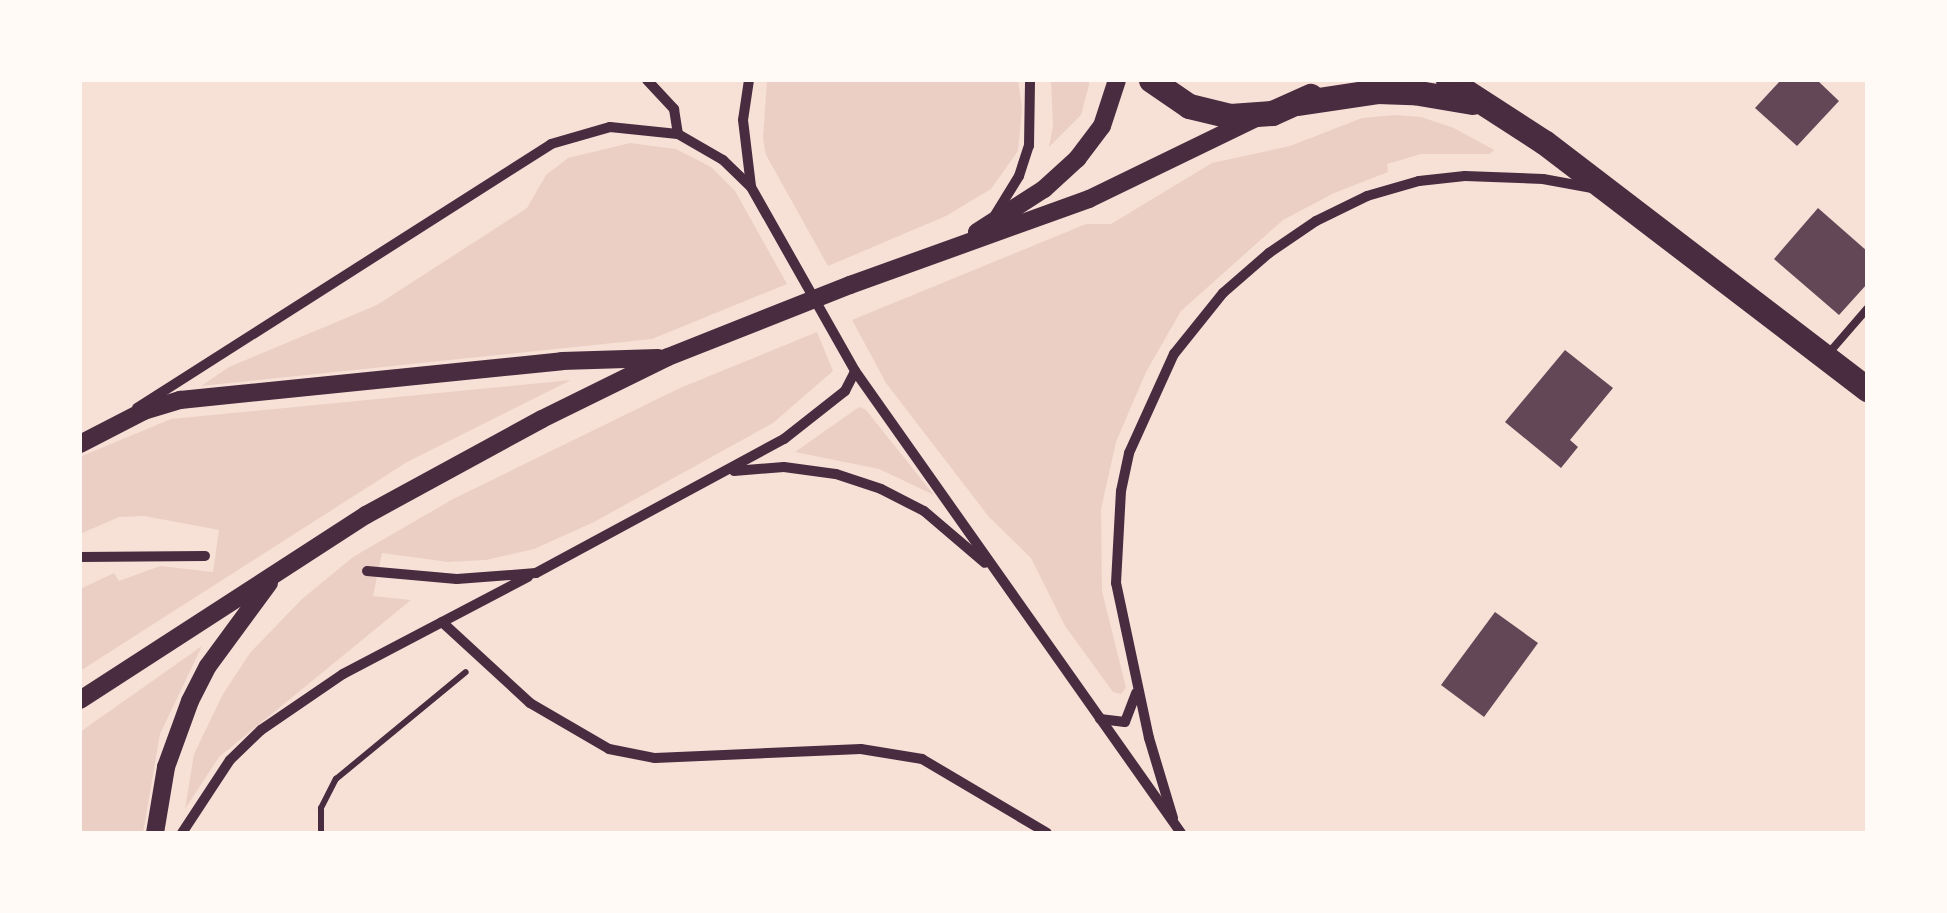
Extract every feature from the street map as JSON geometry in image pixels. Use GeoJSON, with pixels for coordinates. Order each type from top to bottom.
{"type":"FeatureCollection","features":[{"type":"Feature","properties":{"kind":"main road"},"geometry":{"type":"LineString","coordinates":[[1151,80],[1176,99],[1209,113],[1265,114],[1298,103],[1359,92],[1412,92],[1495,110]]}},
{"type":"Feature","properties":{"kind":"main road"},"geometry":{"type":"LineString","coordinates":[[1298,103],[1330,80]]}},
{"type":"Feature","properties":{"kind":"main road"},"geometry":{"type":"LineString","coordinates":[[1458,83],[1612,194],[1867,390]]}},
{"type":"Feature","properties":{"kind":"street"},"geometry":{"type":"LineString","coordinates":[[647,80],[674,109],[678,134]]}},
{"type":"Feature","properties":{"kind":"street"},"geometry":{"type":"LineString","coordinates":[[749,80],[743,120],[751,187]]}},
{"type":"Feature","properties":{"kind":"street"},"geometry":{"type":"LineString","coordinates":[[983,228],[1006,201],[1029,146],[1030,80]]}},
{"type":"Feature","properties":{"kind":"street"},"geometry":{"type":"LineString","coordinates":[[957,245],[1044,189],[1077,159],[1102,126],[1117,80]]}},
{"type":"Feature","properties":{"kind":"street"},"geometry":{"type":"LineString","coordinates":[[80,700],[447,468],[668,357],[850,284],[1089,199],[1265,114]]}},
{"type":"Feature","properties":{"kind":"street"},"geometry":{"type":"LineString","coordinates":[[80,444],[551,144],[610,127],[678,134],[723,160],[751,187],[854,371],[1177,832]]}},
{"type":"Feature","properties":{"kind":"street"},"geometry":{"type":"LineString","coordinates":[[1177,832],[1137,687],[1116,583],[1125,472],[1156,387],[1174,354],[1223,293],[1316,222],[1394,187],[1442,178],[1490,176],[1566,182],[1612,194]]}},
{"type":"Feature","properties":{"kind":"street"},"geometry":{"type":"LineString","coordinates":[[102,429],[144,411],[195,398],[562,361],[668,357]]}},
{"type":"Feature","properties":{"kind":"street"},"geometry":{"type":"LineString","coordinates":[[182,833],[230,760],[262,730],[343,674],[784,439],[845,392],[854,371]]}},
{"type":"Feature","properties":{"kind":"street"},"geometry":{"type":"LineString","coordinates":[[728,472],[784,467],[836,474],[881,489],[924,511],[996,572]]}},
{"type":"Feature","properties":{"kind":"street"},"geometry":{"type":"LineString","coordinates":[[80,557],[205,556]]}},
{"type":"Feature","properties":{"kind":"street"},"geometry":{"type":"LineString","coordinates":[[367,571],[457,579],[536,573]]}},
{"type":"Feature","properties":{"kind":"street"},"geometry":{"type":"LineString","coordinates":[[155,833],[166,768],[190,701],[208,666],[276,575]]}},
{"type":"Feature","properties":{"kind":"street"},"geometry":{"type":"LineString","coordinates":[[442,622],[530,703],[609,749],[655,758],[861,748],[922,759],[1047,833]]}},
{"type":"Feature","properties":{"kind":"street"},"geometry":{"type":"LineString","coordinates":[[1097,717],[1107,722],[1125,722],[1137,687]]}},
{"type":"Feature","properties":{"kind":"lane"},"geometry":{"type":"LineString","coordinates":[[1825,358],[1867,310]]}},
{"type":"Feature","properties":{"kind":"path"},"geometry":{"type":"LineString","coordinates":[[321,833],[322,808],[336,778],[482,659]]}},
{"type":"Feature","properties":{"kind":"shaded area"},"geometry":{"type":"Polygon","coordinates":[[[767,80],[1018,80],[1022,108],[1018,151],[991,189],[946,216],[828,266],[766,155],[763,139],[767,80]]]}},
{"type":"Feature","properties":{"kind":"shaded area"},"geometry":{"type":"Polygon","coordinates":[[[1051,80],[1089,80],[1089,85],[1081,115],[1049,147],[1053,126],[1051,80]]]}},
{"type":"Feature","properties":{"kind":"shaded area"},"geometry":{"type":"Polygon","coordinates":[[[1421,117],[1454,128],[1494,150],[1490,154],[1421,154],[1387,164],[1388,172],[1334,193],[1283,220],[1181,311],[1146,372],[1116,442],[1101,509],[1102,591],[1126,688],[1121,694],[1113,692],[1065,626],[1031,558],[989,517],[886,383],[852,320],[1086,224],[1111,224],[1212,163],[1290,146],[1362,118],[1421,117]]]}},
{"type":"Feature","properties":{"kind":"shaded area"},"geometry":{"type":"Polygon","coordinates":[[[630,143],[676,149],[711,167],[735,191],[787,284],[652,339],[201,386],[229,367],[377,305],[527,208],[546,175],[568,158],[630,143]]]}},
{"type":"Feature","properties":{"kind":"shaded area"},"geometry":{"type":"Polygon","coordinates":[[[817,332],[833,371],[773,423],[594,522],[534,549],[486,560],[448,562],[382,553],[373,596],[411,600],[219,757],[185,809],[194,754],[223,694],[250,653],[302,599],[353,557],[453,499],[680,388],[817,332]]]}},
{"type":"Feature","properties":{"kind":"shaded area"},"geometry":{"type":"Polygon","coordinates":[[[571,380],[407,462],[80,671],[80,589],[114,573],[119,581],[160,566],[213,572],[219,530],[144,516],[119,517],[80,534],[82,456],[171,419],[571,380]]]}},
{"type":"Feature","properties":{"kind":"shaded area"},"geometry":{"type":"Polygon","coordinates":[[[859,407],[866,410],[934,495],[879,469],[795,452],[859,407]]]}},
{"type":"Feature","properties":{"kind":"shaded area"},"geometry":{"type":"Polygon","coordinates":[[[202,646],[160,734],[143,833],[80,833],[80,732],[202,646]]]}},
{"type":"Feature","properties":{"kind":"building"},"geometry":{"type":"Polygon","coordinates":[[[1781,80],[1817,80],[1839,101],[1797,146],[1755,108],[1781,80]]]}},
{"type":"Feature","properties":{"kind":"building"},"geometry":{"type":"Polygon","coordinates":[[[1818,208],[1867,251],[1867,284],[1839,315],[1774,259],[1818,208]]]}},
{"type":"Feature","properties":{"kind":"building"},"geometry":{"type":"Polygon","coordinates":[[[1565,350],[1613,388],[1570,440],[1578,447],[1561,468],[1505,422],[1565,350]]]}},
{"type":"Feature","properties":{"kind":"building"},"geometry":{"type":"Polygon","coordinates":[[[1495,612],[1538,643],[1484,717],[1441,685],[1495,612]]]}}]}
